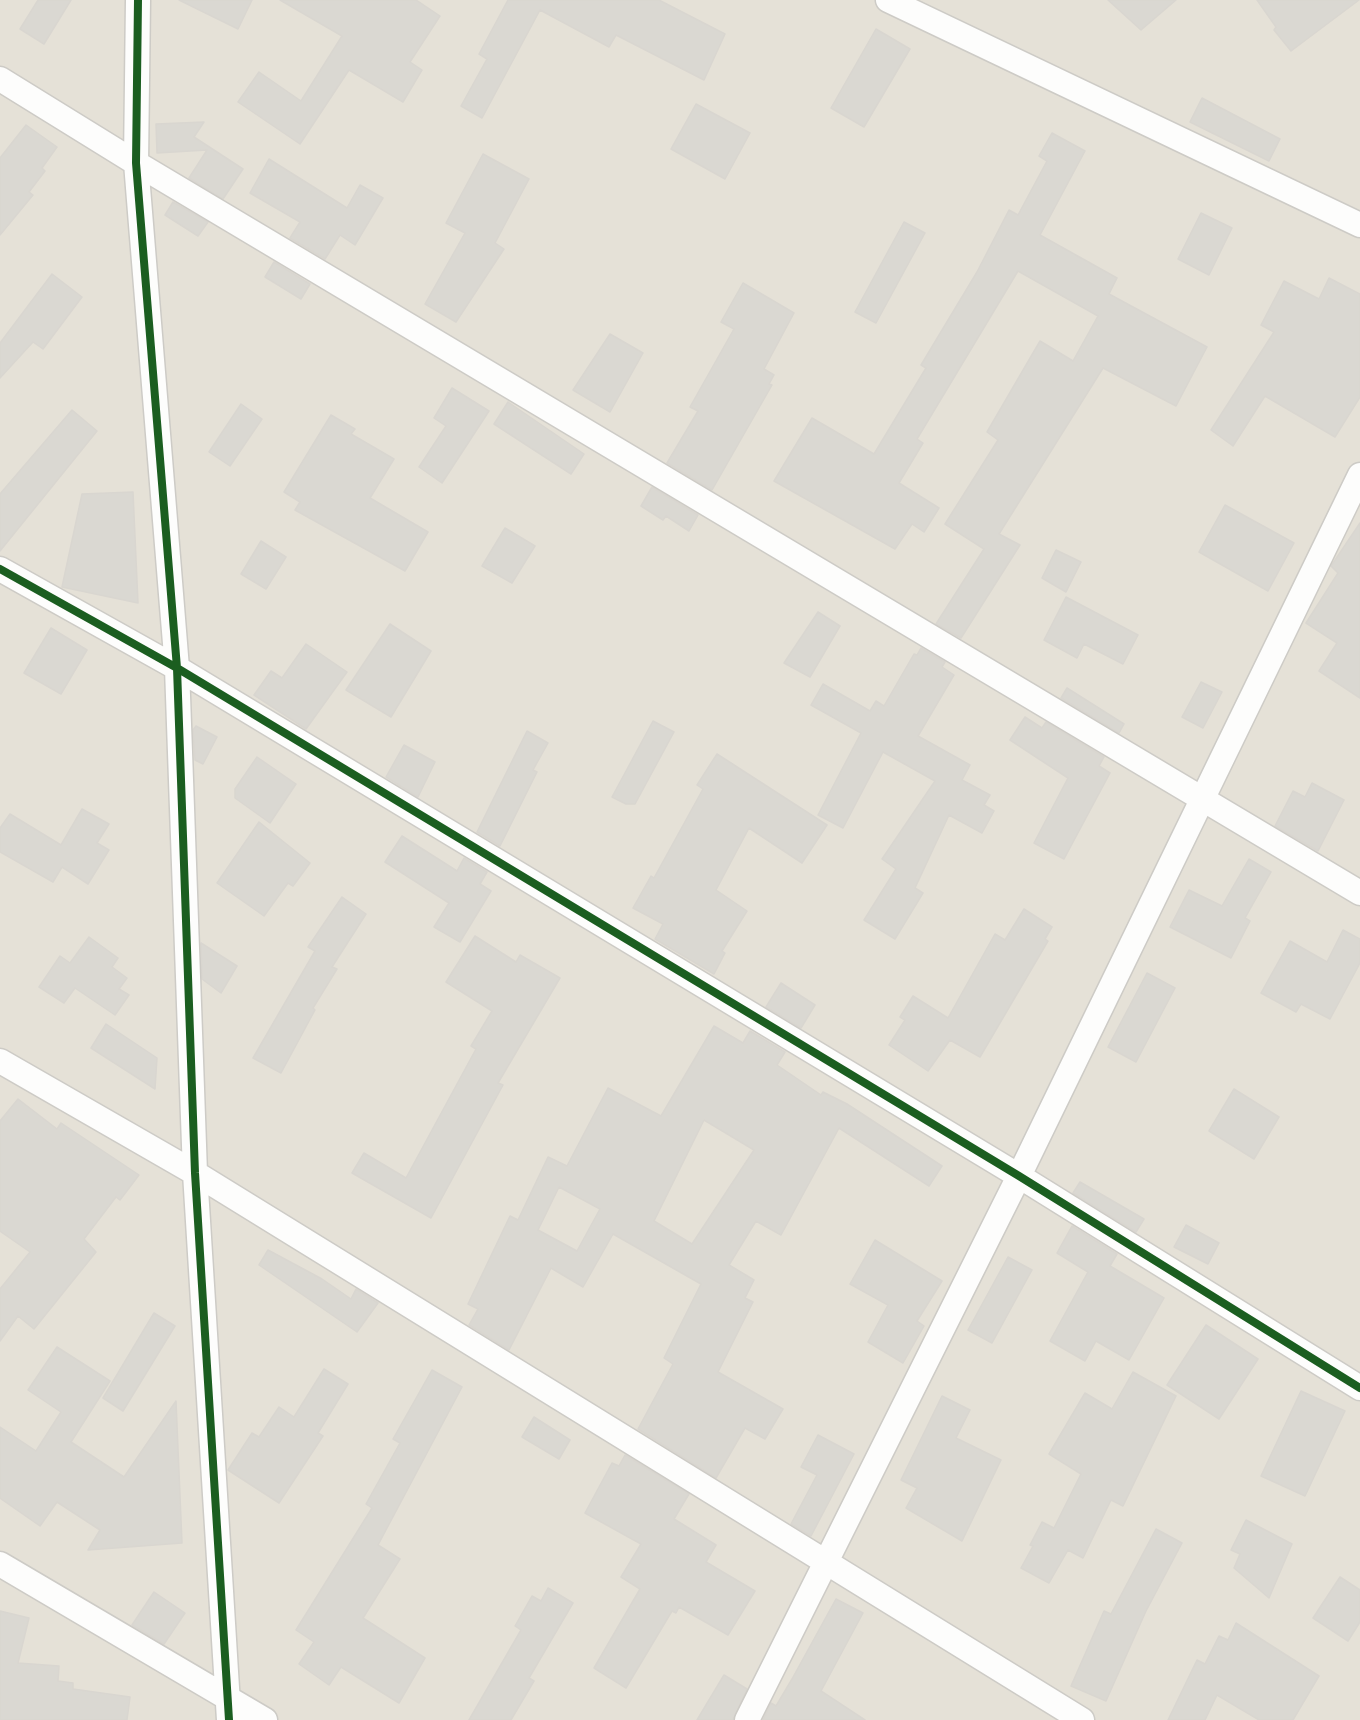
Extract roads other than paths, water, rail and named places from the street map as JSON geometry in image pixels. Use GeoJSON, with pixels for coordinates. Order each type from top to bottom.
{"type":"FeatureCollection","features":[{"type":"Feature","properties":{"kind":"street"},"geometry":{"type":"LineString","coordinates":[[138,0],[136,163],[177,668],[195,1173],[229,1710]]}},
{"type":"Feature","properties":{"kind":"street"},"geometry":{"type":"LineString","coordinates":[[888,0],[1360,225]]}},
{"type":"Feature","properties":{"kind":"street"},"geometry":{"type":"LineString","coordinates":[[0,79],[136,163],[1360,893]]}},
{"type":"Feature","properties":{"kind":"street"},"geometry":{"type":"LineString","coordinates":[[747,1720],[1019,1176],[1360,475]]}},
{"type":"Feature","properties":{"kind":"street"},"geometry":{"type":"LineString","coordinates":[[0,569],[177,668],[1019,1176],[1360,1388]]}},
{"type":"Feature","properties":{"kind":"street"},"geometry":{"type":"LineString","coordinates":[[0,1061],[195,1173],[1082,1720]]}},
{"type":"Feature","properties":{"kind":"street"},"geometry":{"type":"LineString","coordinates":[[0,1564],[229,1710],[265,1720]]}}]}
